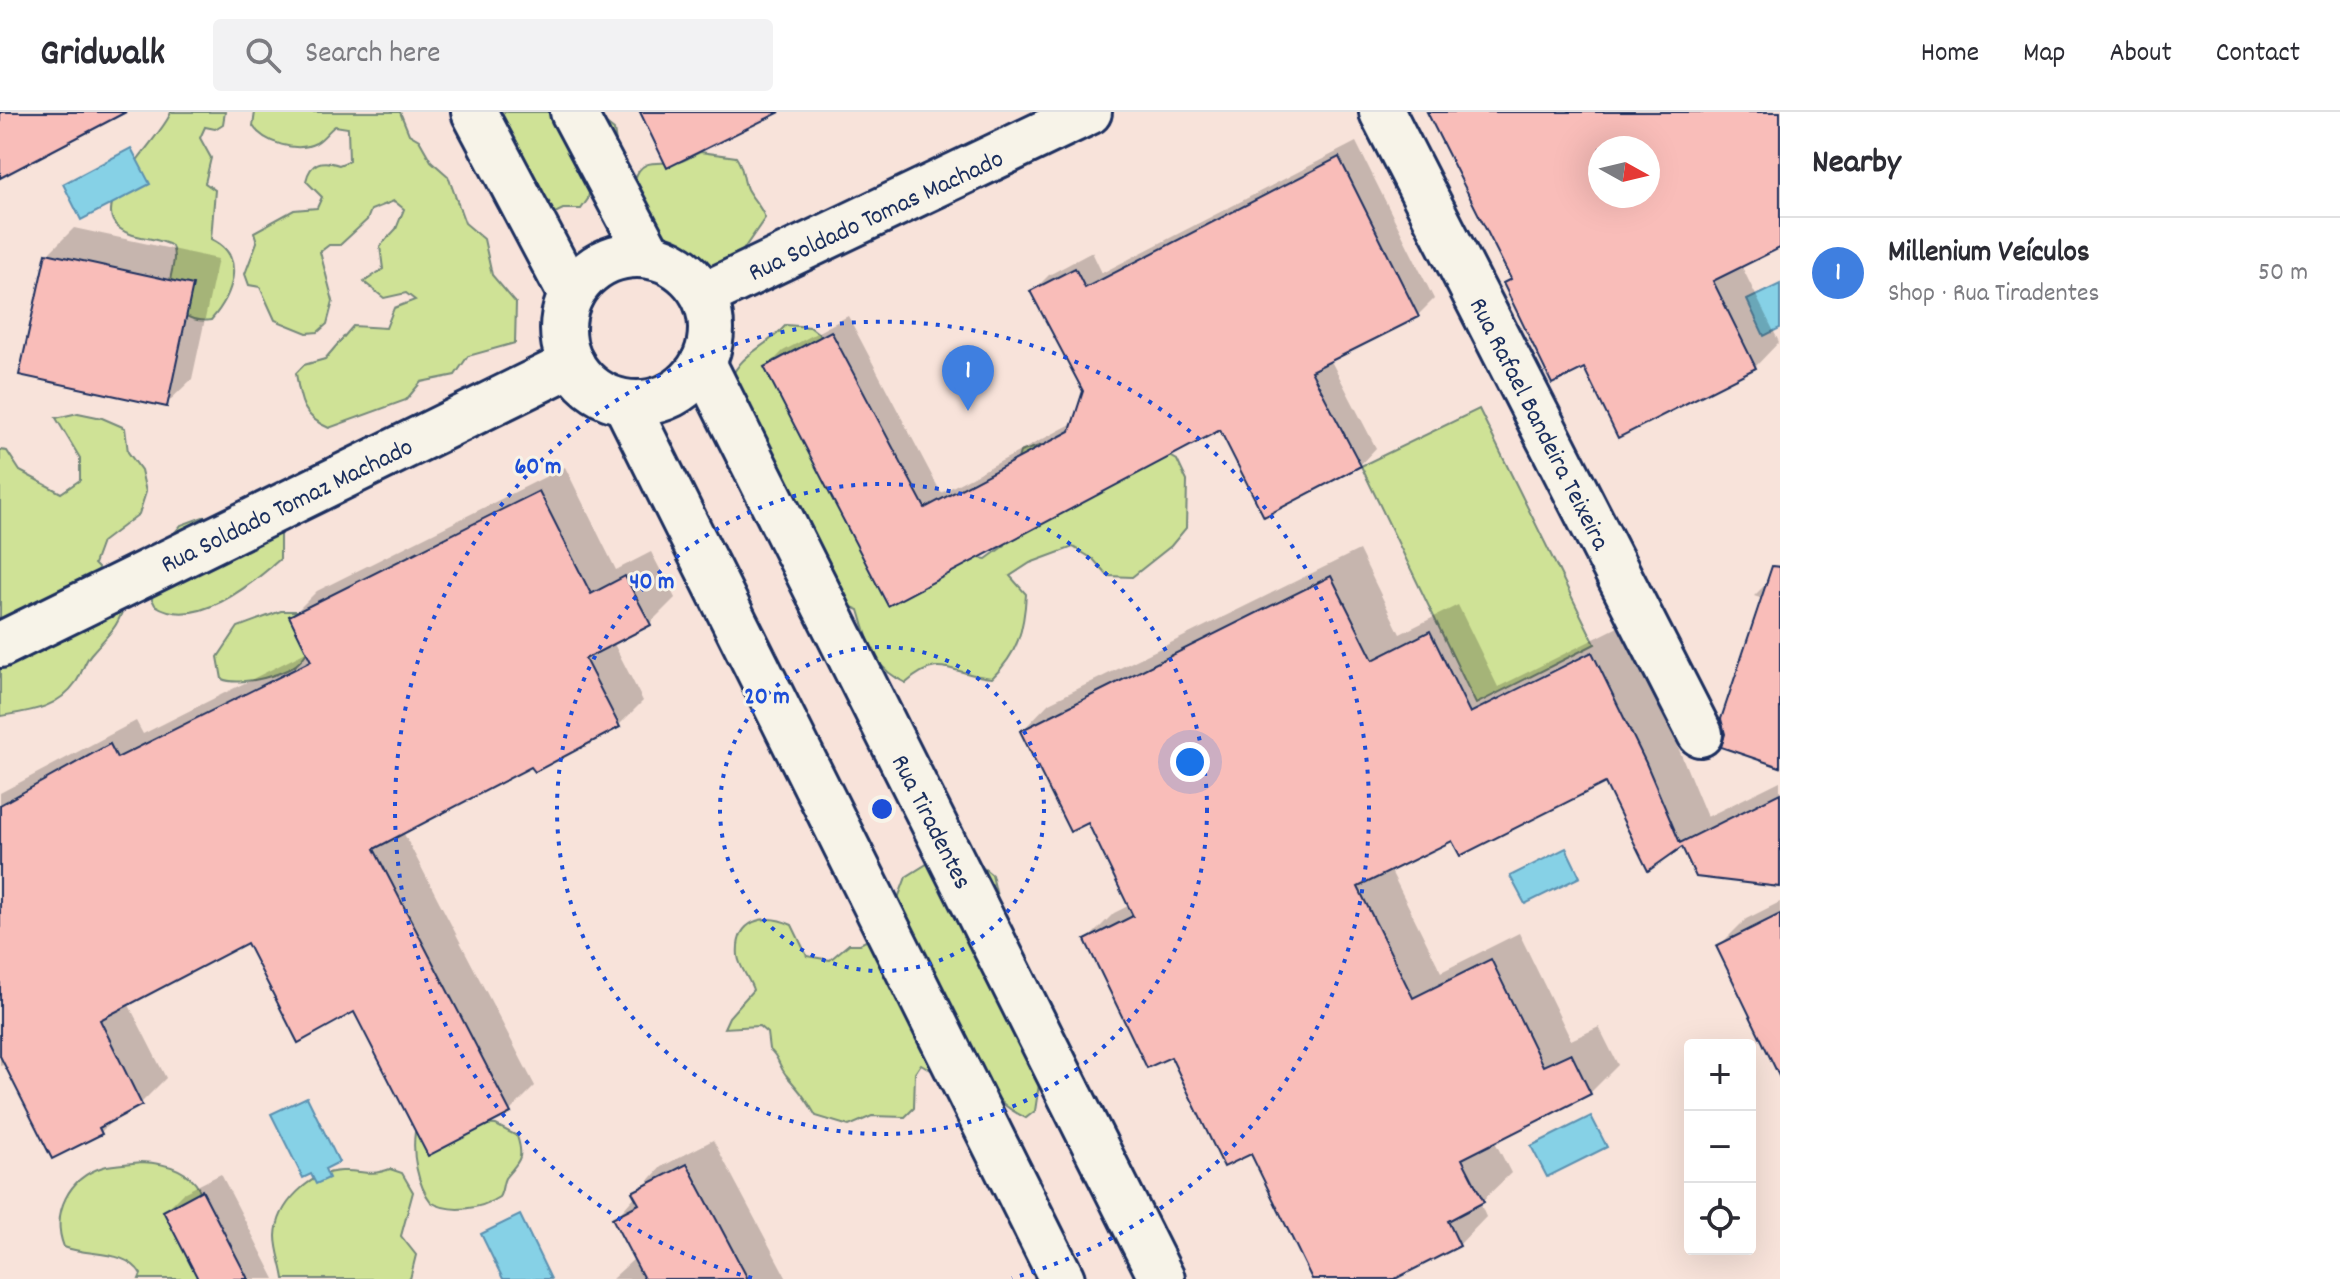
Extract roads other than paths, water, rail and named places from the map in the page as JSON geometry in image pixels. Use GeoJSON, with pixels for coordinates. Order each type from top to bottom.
{"type":"FeatureCollection","features":[{"type":"Feature","properties":{"kind":"main road"},"geometry":{"type":"LineString","coordinates":[[474,112],[571,295]]}},
{"type":"Feature","properties":{"kind":"main road"},"geometry":{"type":"LineString","coordinates":[[573,112],[649,255]]}},
{"type":"Feature","properties":{"kind":"main road","name":"Rua Soldado Tomas Machado"},"geometry":{"type":"LineString","coordinates":[[704,295],[1089,112]]}},
{"type":"Feature","properties":{"kind":"main road","name":"Rua Rafael Bandeira Teixeira"},"geometry":{"type":"LineString","coordinates":[[1382,112],[1700,734]]}},
{"type":"Feature","properties":{"kind":"main road"},"geometry":{"type":"LineString","coordinates":[[626,255],[649,255],[671,262],[690,276],[704,295],[711,317],[711,340],[703,363],[691,381],[672,396],[650,403],[626,404],[604,396],[585,383],[572,364],[564,330],[571,295],[585,276],[603,263],[626,255]]}},
{"type":"Feature","properties":{"kind":"main road","name":"Rua Tiradentes"},"geometry":{"type":"LineString","coordinates":[[703,363],[1162,1279]]}},
{"type":"Feature","properties":{"kind":"main road","name":"Rua Soldado Tomaz Machado"},"geometry":{"type":"LineString","coordinates":[[0,645],[572,364]]}},
{"type":"Feature","properties":{"kind":"main road"},"geometry":{"type":"LineString","coordinates":[[626,404],[1062,1279]]}},
{"type":"Feature","properties":{"kind":"water"},"geometry":{"type":"Polygon","coordinates":[[[131,148],[150,184],[81,220],[63,184],[131,148]]]}},
{"type":"Feature","properties":{"kind":"water"},"geometry":{"type":"Polygon","coordinates":[[[1780,284],[1780,328],[1764,336],[1747,300],[1780,284]]]}},
{"type":"Feature","properties":{"kind":"water"},"geometry":{"type":"Polygon","coordinates":[[[1566,848],[1580,877],[1525,904],[1510,876],[1566,848]]]}},
{"type":"Feature","properties":{"kind":"water"},"geometry":{"type":"Polygon","coordinates":[[[307,1097],[339,1162],[325,1169],[329,1178],[316,1184],[311,1174],[303,1178],[271,1114],[307,1097]]]}},
{"type":"Feature","properties":{"kind":"water"},"geometry":{"type":"Polygon","coordinates":[[[1591,1116],[1607,1147],[1547,1177],[1531,1146],[1591,1116]]]}},
{"type":"Feature","properties":{"kind":"water"},"geometry":{"type":"Polygon","coordinates":[[[520,1215],[551,1279],[503,1279],[481,1234],[520,1215]]]}},
{"type":"Feature","properties":{"kind":"place","name":"Millenium Veículos"},"geometry":{"type":"Point","coordinates":[968,411]}}]}
